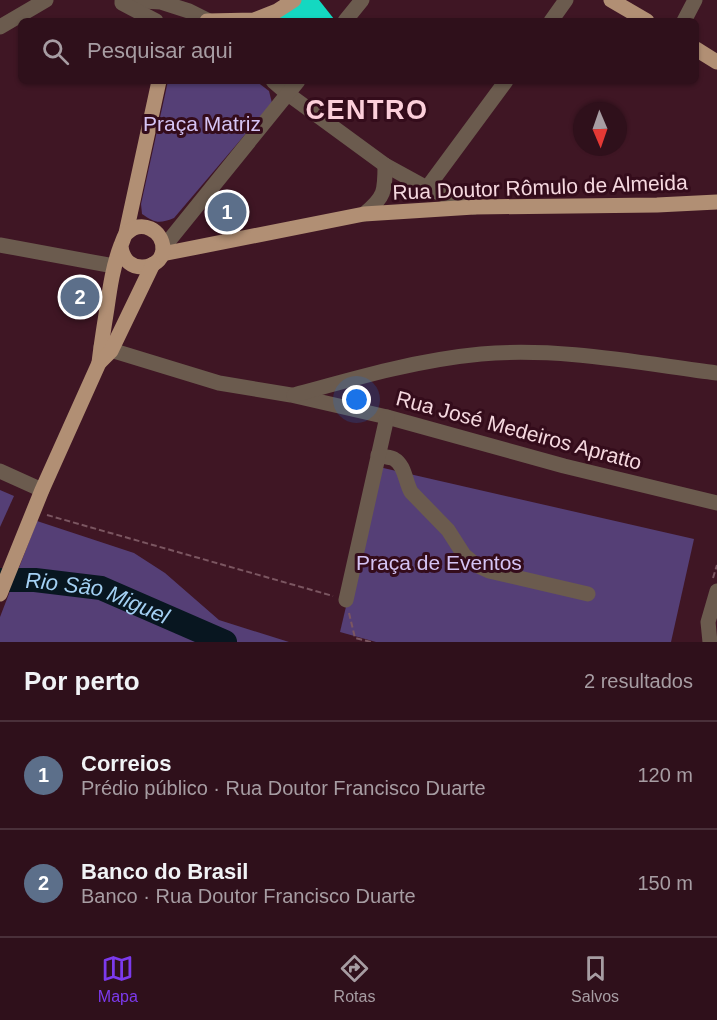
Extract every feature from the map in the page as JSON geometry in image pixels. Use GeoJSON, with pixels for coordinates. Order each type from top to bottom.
{"type":"FeatureCollection","features":[{"type":"Feature","properties":{"kind":"main road"},"geometry":{"type":"LineString","coordinates":[[259,18],[277,11],[294,0]]}},
{"type":"Feature","properties":{"kind":"main road"},"geometry":{"type":"LineString","coordinates":[[611,0],[642,18]]}},
{"type":"Feature","properties":{"kind":"main road"},"geometry":{"type":"LineString","coordinates":[[699,52],[717,62]]}},
{"type":"Feature","properties":{"kind":"main road"},"geometry":{"type":"LineString","coordinates":[[106,349],[114,267],[123,239],[158,84]]}},
{"type":"Feature","properties":{"kind":"main road","name":"Rua Doutor Rômulo de Almeida"},"geometry":{"type":"LineString","coordinates":[[159,256],[364,214],[474,207],[717,202]]}},
{"type":"Feature","properties":{"kind":"main road"},"geometry":{"type":"LineString","coordinates":[[0,594],[42,490],[99,363],[159,256],[160,235],[149,227],[136,226],[123,239],[124,258],[134,266],[141,268],[159,256]]}},
{"type":"Feature","properties":{"kind":"street"},"geometry":{"type":"LineString","coordinates":[[0,27],[46,0]]}},
{"type":"Feature","properties":{"kind":"street"},"geometry":{"type":"LineString","coordinates":[[117,0],[150,18]]}},
{"type":"Feature","properties":{"kind":"street"},"geometry":{"type":"LineString","coordinates":[[122,0],[161,2],[202,18]]}},
{"type":"Feature","properties":{"kind":"street"},"geometry":{"type":"LineString","coordinates":[[553,18],[566,0]]}},
{"type":"Feature","properties":{"kind":"street"},"geometry":{"type":"LineString","coordinates":[[686,18],[695,0]]}},
{"type":"Feature","properties":{"kind":"street"},"geometry":{"type":"LineString","coordinates":[[347,18],[355,3]]}},
{"type":"Feature","properties":{"kind":"street"},"geometry":{"type":"LineString","coordinates":[[276,84],[385,165],[427,188],[474,207]]}},
{"type":"Feature","properties":{"kind":"street"},"geometry":{"type":"LineString","coordinates":[[159,256],[296,84]]}},
{"type":"Feature","properties":{"kind":"street"},"geometry":{"type":"LineString","coordinates":[[427,188],[504,84]]}},
{"type":"Feature","properties":{"kind":"street"},"geometry":{"type":"LineString","coordinates":[[364,214],[376,205],[385,190],[385,165]]}},
{"type":"Feature","properties":{"kind":"street"},"geometry":{"type":"LineString","coordinates":[[0,245],[114,267]]}},
{"type":"Feature","properties":{"kind":"street","name":"Rua José Medeiros Apratto"},"geometry":{"type":"LineString","coordinates":[[106,349],[219,383],[291,395],[387,417],[564,466],[717,503]]}},
{"type":"Feature","properties":{"kind":"street"},"geometry":{"type":"LineString","coordinates":[[291,395],[401,366],[481,354],[530,353],[594,357],[717,373]]}},
{"type":"Feature","properties":{"kind":"street"},"geometry":{"type":"LineString","coordinates":[[346,600],[387,417]]}},
{"type":"Feature","properties":{"kind":"street"},"geometry":{"type":"LineString","coordinates":[[378,455],[394,459],[401,467],[411,492],[448,530],[464,555],[476,565],[489,571],[588,594]]}},
{"type":"Feature","properties":{"kind":"street"},"geometry":{"type":"LineString","coordinates":[[0,471],[42,490]]}},
{"type":"Feature","properties":{"kind":"street"},"geometry":{"type":"LineString","coordinates":[[712,632],[708,622],[716,597]]}},
{"type":"Feature","properties":{"kind":"path"},"geometry":{"type":"LineString","coordinates":[[34,511],[346,600],[355,638],[371,642]]}},
{"type":"Feature","properties":{"kind":"green space","name":"Praça Matriz"},"geometry":{"type":"Polygon","coordinates":[[[167,84],[260,84],[269,91],[272,103],[174,218],[157,222],[142,214],[141,204],[167,84]]]}},
{"type":"Feature","properties":{"kind":"green space","name":"Praça de Eventos"},"geometry":{"type":"Polygon","coordinates":[[[379,467],[694,539],[671,642],[376,642],[340,632],[379,467]]]}},
{"type":"Feature","properties":{"kind":"green space"},"geometry":{"type":"Polygon","coordinates":[[[0,490],[14,496],[0,527],[0,490]]]}},
{"type":"Feature","properties":{"kind":"green space"},"geometry":{"type":"Polygon","coordinates":[[[37,521],[134,553],[165,573],[219,620],[289,642],[0,642],[0,617],[37,521]]]}},
{"type":"Feature","properties":{"kind":"building"},"geometry":{"type":"Polygon","coordinates":[[[297,0],[319,0],[333,18],[269,18],[297,0]]]}},
{"type":"Feature","properties":{"kind":"waterway","name":"Rio São Miguel"},"geometry":{"type":"LineString","coordinates":[[0,580],[35,580],[101,588],[225,642]]}},
{"type":"Feature","properties":{"kind":"place","name":"Correios"},"geometry":{"type":"Point","coordinates":[227,212]}},
{"type":"Feature","properties":{"kind":"place","name":"Banco do Brasil"},"geometry":{"type":"Point","coordinates":[80,297]}},
{"type":"Feature","properties":{"kind":"district","name":"CENTRO"},"geometry":{"type":"Point","coordinates":[367,110]}}]}
